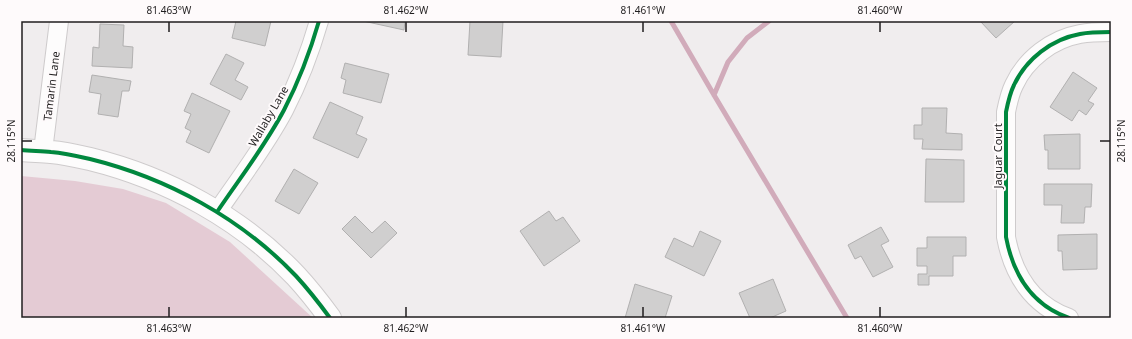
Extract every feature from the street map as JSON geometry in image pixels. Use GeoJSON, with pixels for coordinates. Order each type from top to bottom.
{"type":"FeatureCollection","features":[{"type":"Feature","properties":{"kind":"street","name":"Tamarin Lane"},"geometry":{"type":"LineString","coordinates":[[43,151],[59,21]]}},
{"type":"Feature","properties":{"kind":"street","name":"Wallaby Lane"},"geometry":{"type":"LineString","coordinates":[[217,212],[267,139],[284,110],[299,80],[319,21]]}},
{"type":"Feature","properties":{"kind":"street","name":"Jaguar Court"},"geometry":{"type":"LineString","coordinates":[[1069,318],[1053,311],[1030,291],[1017,273],[1009,252],[1006,237],[1006,112],[1014,84],[1021,72],[1041,51],[1066,38],[1080,34],[1111,32]]}},
{"type":"Feature","properties":{"kind":"street"},"geometry":{"type":"LineString","coordinates":[[21,150],[43,151],[107,163],[160,182],[185,194],[233,222],[255,239],[296,276],[330,318]]}},
{"type":"Feature","properties":{"kind":"shaded area"},"geometry":{"type":"Polygon","coordinates":[[[21,176],[75,181],[123,189],[166,203],[230,242],[313,318],[21,318],[21,176]]]}},
{"type":"Feature","properties":{"kind":"building"},"geometry":{"type":"Polygon","coordinates":[[[236,21],[271,21],[265,46],[232,38],[236,21]]]}},
{"type":"Feature","properties":{"kind":"building"},"geometry":{"type":"Polygon","coordinates":[[[363,21],[405,21],[404,30],[363,21]]]}},
{"type":"Feature","properties":{"kind":"building"},"geometry":{"type":"Polygon","coordinates":[[[470,21],[503,21],[501,57],[468,55],[470,21]]]}},
{"type":"Feature","properties":{"kind":"building"},"geometry":{"type":"Polygon","coordinates":[[[980,21],[1015,21],[996,38],[980,21]]]}},
{"type":"Feature","properties":{"kind":"building"},"geometry":{"type":"Polygon","coordinates":[[[100,24],[124,25],[123,46],[133,47],[132,68],[92,66],[93,47],[99,48],[100,24]]]}},
{"type":"Feature","properties":{"kind":"building"},"geometry":{"type":"Polygon","coordinates":[[[226,54],[244,63],[235,80],[248,87],[241,100],[210,84],[226,54]]]}},
{"type":"Feature","properties":{"kind":"building"},"geometry":{"type":"Polygon","coordinates":[[[345,63],[389,74],[381,103],[343,93],[346,80],[341,78],[345,63]]]}},
{"type":"Feature","properties":{"kind":"building"},"geometry":{"type":"Polygon","coordinates":[[[1073,72],[1097,88],[1088,101],[1094,104],[1086,115],[1079,110],[1072,121],[1050,107],[1073,72]]]}},
{"type":"Feature","properties":{"kind":"building"},"geometry":{"type":"Polygon","coordinates":[[[92,75],[131,81],[129,91],[122,91],[118,117],[98,114],[101,94],[89,92],[92,75]]]}},
{"type":"Feature","properties":{"kind":"building"},"geometry":{"type":"Polygon","coordinates":[[[192,93],[230,111],[209,153],[186,142],[191,131],[185,128],[191,114],[184,111],[192,93]]]}},
{"type":"Feature","properties":{"kind":"building"},"geometry":{"type":"Polygon","coordinates":[[[330,102],[363,117],[356,134],[367,139],[358,158],[313,138],[330,102]]]}},
{"type":"Feature","properties":{"kind":"building"},"geometry":{"type":"Polygon","coordinates":[[[922,108],[947,108],[946,133],[962,134],[962,150],[922,149],[923,139],[914,139],[914,125],[922,125],[922,108]]]}},
{"type":"Feature","properties":{"kind":"building"},"geometry":{"type":"Polygon","coordinates":[[[1080,134],[1080,169],[1048,169],[1048,150],[1045,150],[1044,135],[1080,134]]]}},
{"type":"Feature","properties":{"kind":"building"},"geometry":{"type":"Polygon","coordinates":[[[926,159],[964,160],[964,202],[925,202],[926,159]]]}},
{"type":"Feature","properties":{"kind":"building"},"geometry":{"type":"Polygon","coordinates":[[[294,169],[318,183],[299,214],[275,201],[294,169]]]}},
{"type":"Feature","properties":{"kind":"building"},"geometry":{"type":"Polygon","coordinates":[[[1044,184],[1092,184],[1091,207],[1085,207],[1084,223],[1061,223],[1062,205],[1044,205],[1044,184]]]}},
{"type":"Feature","properties":{"kind":"building"},"geometry":{"type":"Polygon","coordinates":[[[549,211],[556,221],[563,217],[580,241],[544,266],[520,231],[549,211]]]}},
{"type":"Feature","properties":{"kind":"building"},"geometry":{"type":"Polygon","coordinates":[[[355,216],[372,233],[385,221],[397,233],[371,258],[342,229],[355,216]]]}},
{"type":"Feature","properties":{"kind":"building"},"geometry":{"type":"Polygon","coordinates":[[[881,227],[889,241],[881,245],[893,267],[873,277],[861,256],[855,259],[848,245],[881,227]]]}},
{"type":"Feature","properties":{"kind":"building"},"geometry":{"type":"Polygon","coordinates":[[[700,231],[721,241],[704,276],[665,257],[674,238],[693,247],[700,231]]]}},
{"type":"Feature","properties":{"kind":"building"},"geometry":{"type":"Polygon","coordinates":[[[1097,234],[1097,269],[1063,270],[1062,251],[1058,251],[1058,235],[1097,234]]]}},
{"type":"Feature","properties":{"kind":"building"},"geometry":{"type":"Polygon","coordinates":[[[927,237],[966,237],[966,256],[953,256],[953,276],[929,276],[929,285],[918,285],[918,274],[927,274],[927,266],[917,266],[917,248],[927,248],[927,237]]]}},
{"type":"Feature","properties":{"kind":"building"},"geometry":{"type":"Polygon","coordinates":[[[773,279],[786,311],[770,318],[750,318],[739,293],[773,279]]]}},
{"type":"Feature","properties":{"kind":"building"},"geometry":{"type":"Polygon","coordinates":[[[635,284],[672,296],[665,318],[625,318],[635,284]]]}},
{"type":"Feature","properties":{"kind":"waterway"},"geometry":{"type":"LineString","coordinates":[[671,21],[847,318]]}},
{"type":"Feature","properties":{"kind":"waterway"},"geometry":{"type":"LineString","coordinates":[[714,95],[728,62],[747,38],[769,21]]}},
{"type":"Feature","properties":{"kind":"cycle path"},"geometry":{"type":"LineString","coordinates":[[217,212],[261,149],[284,110],[304,66],[319,21]]}},
{"type":"Feature","properties":{"kind":"cycle path"},"geometry":{"type":"LineString","coordinates":[[1069,318],[1045,305],[1026,286],[1019,275],[1009,251],[1006,237],[1006,112],[1011,91],[1019,76],[1025,67],[1050,45],[1060,40],[1080,34],[1111,32]]}},
{"type":"Feature","properties":{"kind":"cycle path"},"geometry":{"type":"LineString","coordinates":[[21,150],[66,154],[119,167],[175,189],[201,203],[227,219],[275,255],[296,276],[330,318]]}}]}
